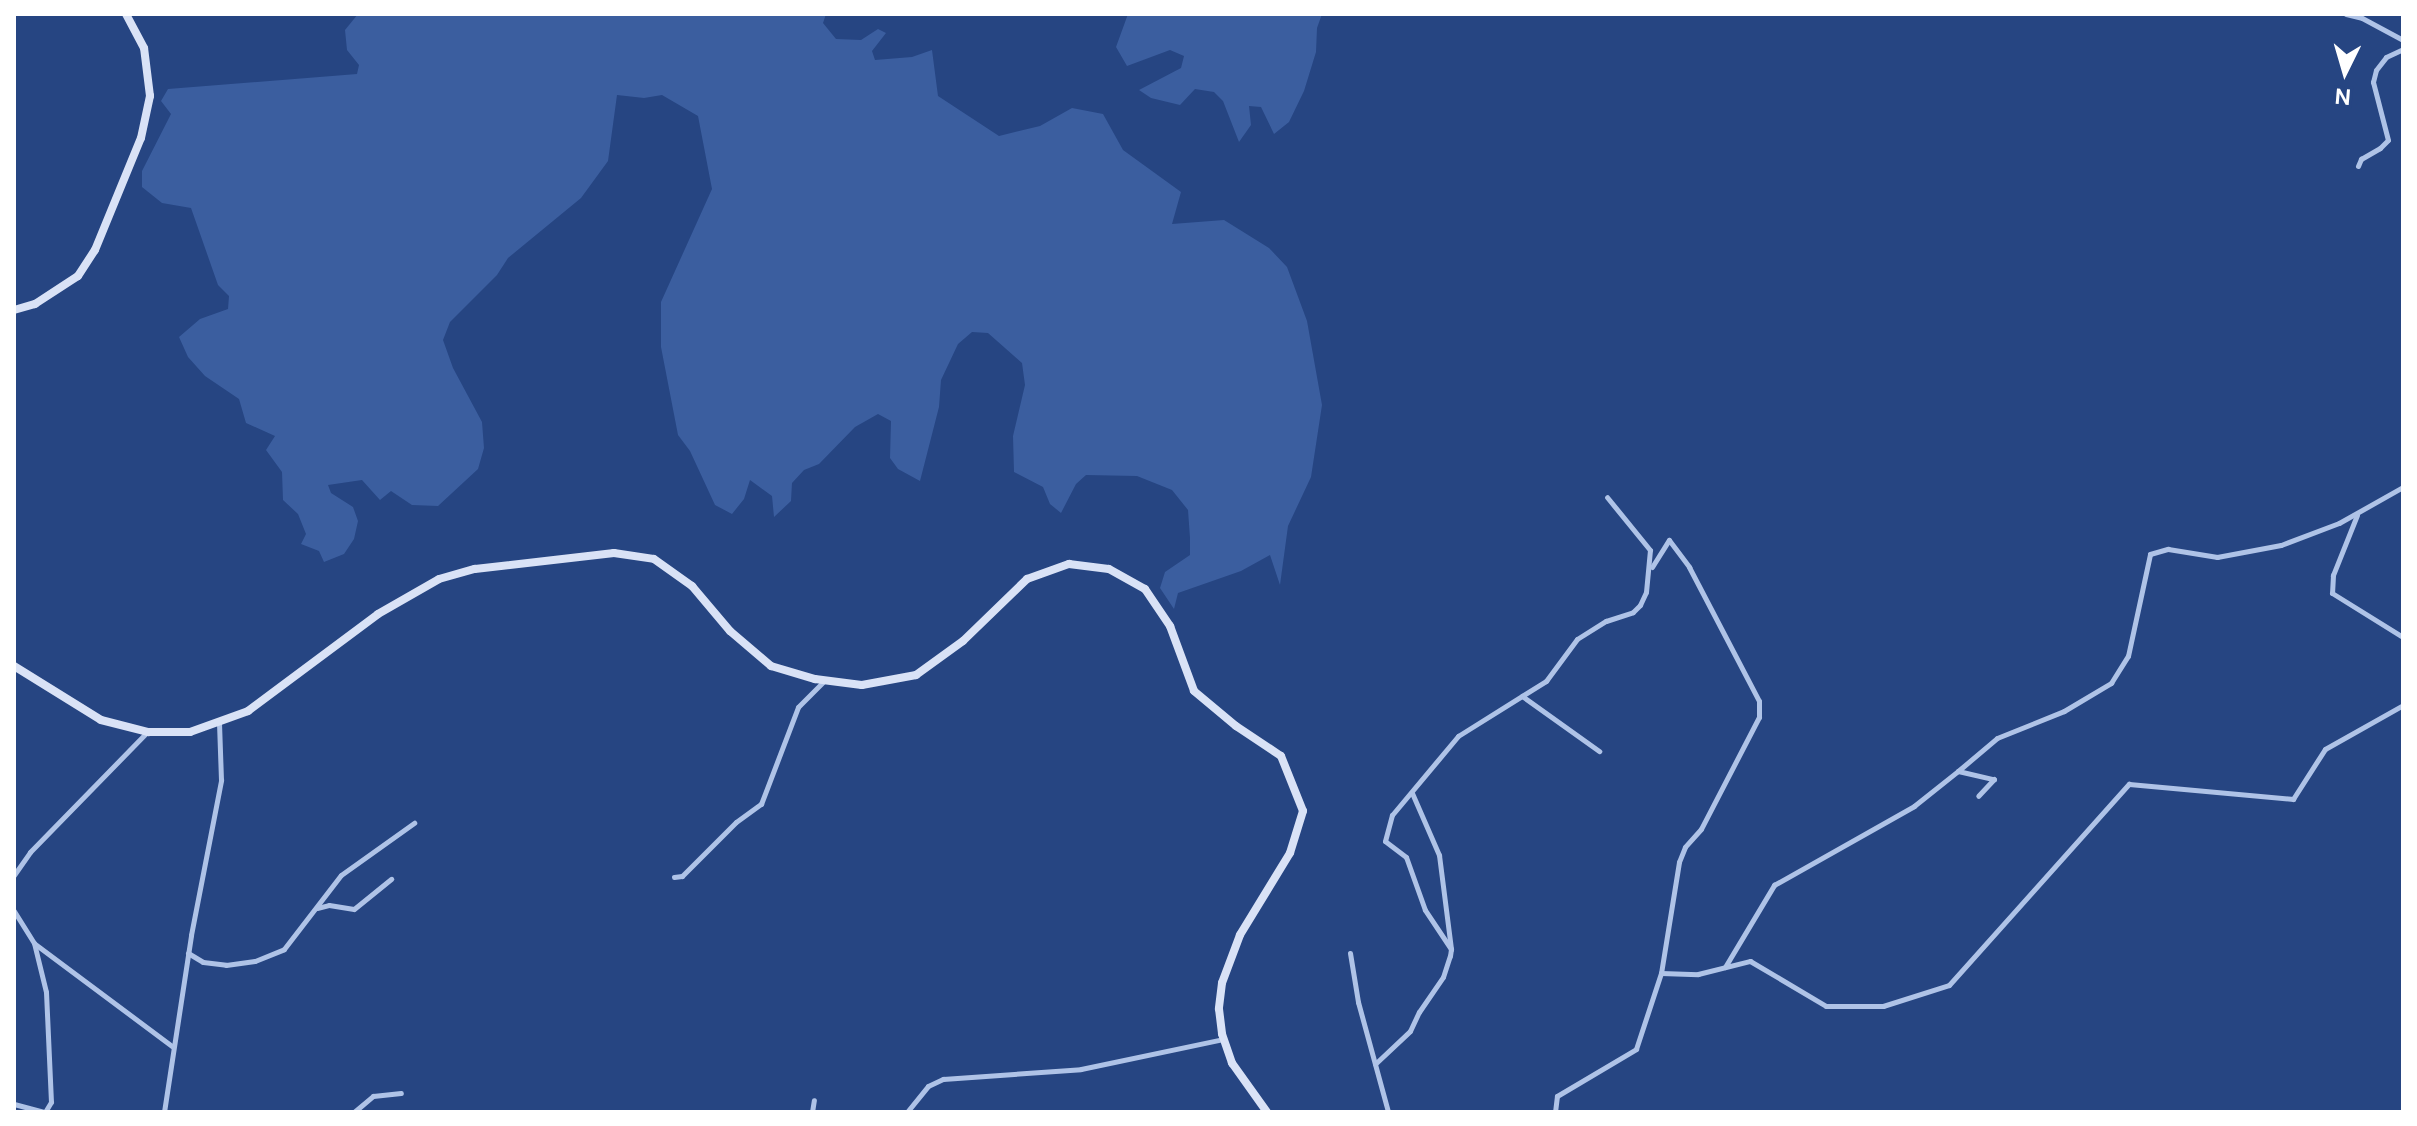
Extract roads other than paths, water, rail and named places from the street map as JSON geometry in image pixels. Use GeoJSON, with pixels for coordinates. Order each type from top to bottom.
{"type":"FeatureCollection","features":[{"type":"Feature","properties":{"kind":"main road"},"geometry":{"type":"LineString","coordinates":[[14,310],[35,304],[78,276],[95,250],[141,138],[150,96],[144,48],[126,14]]}},
{"type":"Feature","properties":{"kind":"main road"},"geometry":{"type":"LineString","coordinates":[[14,666],[101,720],[148,732],[190,732],[248,711],[378,614],[439,579],[475,569],[614,553],[654,559],[667,568],[692,586],[730,631],[771,666],[825,680],[862,685],[916,675],[963,641],[1027,579],[1069,564],[1109,569],[1145,589],[1170,626],[1194,691],[1236,726],[1281,756],[1303,811],[1290,853],[1260,898],[1228,963],[1219,1009],[1232,1063],[1267,1112]]}},
{"type":"Feature","properties":{"kind":"street"},"geometry":{"type":"LineString","coordinates":[[2346,14],[2362,18],[2403,40]]}},
{"type":"Feature","properties":{"kind":"street"},"geometry":{"type":"LineString","coordinates":[[2358,166],[2361,159],[2388,140],[2373,82],[2376,70],[2386,57],[2403,49]]}},
{"type":"Feature","properties":{"kind":"street"},"geometry":{"type":"LineString","coordinates":[[1725,967],[1774,885],[1914,806],[1997,738],[2077,705],[2111,683],[2128,656],[2150,554],[2168,549],[2201,556],[2238,555],[2307,536],[2403,487]]}},
{"type":"Feature","properties":{"kind":"street"},"geometry":{"type":"LineString","coordinates":[[1451,949],[1425,910],[1421,891],[1406,857],[1385,841],[1394,811],[1420,785],[1458,736],[1546,681],[1566,648],[1606,621],[1633,612],[1644,599],[1652,557],[1647,542],[1607,497]]}},
{"type":"Feature","properties":{"kind":"street"},"geometry":{"type":"LineString","coordinates":[[2358,512],[2333,575],[2332,593],[2403,637]]}},
{"type":"Feature","properties":{"kind":"street"},"geometry":{"type":"LineString","coordinates":[[1555,1112],[1557,1096],[1636,1049],[1661,973],[1679,862],[1685,847],[1701,829],[1759,717],[1759,701],[1689,567],[1669,540],[1649,571]]}},
{"type":"Feature","properties":{"kind":"street"},"geometry":{"type":"LineString","coordinates":[[674,877],[682,876],[736,822],[761,804],[798,707],[825,680]]}},
{"type":"Feature","properties":{"kind":"street"},"geometry":{"type":"LineString","coordinates":[[1522,696],[1599,751]]}},
{"type":"Feature","properties":{"kind":"street"},"geometry":{"type":"LineString","coordinates":[[1661,973],[1698,974],[1750,961],[1826,1006],[1883,1006],[1949,985],[2129,784],[2293,799],[2325,749],[2403,705]]}},
{"type":"Feature","properties":{"kind":"street"},"geometry":{"type":"LineString","coordinates":[[164,1112],[172,1046],[221,780],[219,721]]}},
{"type":"Feature","properties":{"kind":"street"},"geometry":{"type":"LineString","coordinates":[[14,875],[30,852],[103,773],[148,732]]}},
{"type":"Feature","properties":{"kind":"street"},"geometry":{"type":"LineString","coordinates":[[1958,771],[1994,779],[1978,796]]}},
{"type":"Feature","properties":{"kind":"street"},"geometry":{"type":"LineString","coordinates":[[1418,805],[1420,785]]}},
{"type":"Feature","properties":{"kind":"street"},"geometry":{"type":"LineString","coordinates":[[1375,1064],[1410,1031],[1443,977],[1451,949],[1439,855],[1412,793]]}},
{"type":"Feature","properties":{"kind":"street"},"geometry":{"type":"LineString","coordinates":[[188,953],[212,965],[239,964],[269,957],[292,941],[341,875],[414,823]]}},
{"type":"Feature","properties":{"kind":"street"},"geometry":{"type":"LineString","coordinates":[[316,908],[329,905],[354,909],[391,879]]}},
{"type":"Feature","properties":{"kind":"street"},"geometry":{"type":"LineString","coordinates":[[14,911],[34,943],[46,992],[53,1112]]}},
{"type":"Feature","properties":{"kind":"street"},"geometry":{"type":"LineString","coordinates":[[34,943],[172,1046]]}},
{"type":"Feature","properties":{"kind":"street"},"geometry":{"type":"LineString","coordinates":[[1350,953],[1358,1002],[1388,1112]]}},
{"type":"Feature","properties":{"kind":"street"},"geometry":{"type":"LineString","coordinates":[[907,1112],[928,1086],[943,1079],[1081,1069],[1224,1039]]}},
{"type":"Feature","properties":{"kind":"street"},"geometry":{"type":"LineString","coordinates":[[354,1112],[373,1096],[401,1093]]}},
{"type":"Feature","properties":{"kind":"street"},"geometry":{"type":"LineString","coordinates":[[812,1112],[814,1100]]}},
{"type":"Feature","properties":{"kind":"street"},"geometry":{"type":"LineString","coordinates":[[14,1104],[44,1112],[51,1102]]}}]}
